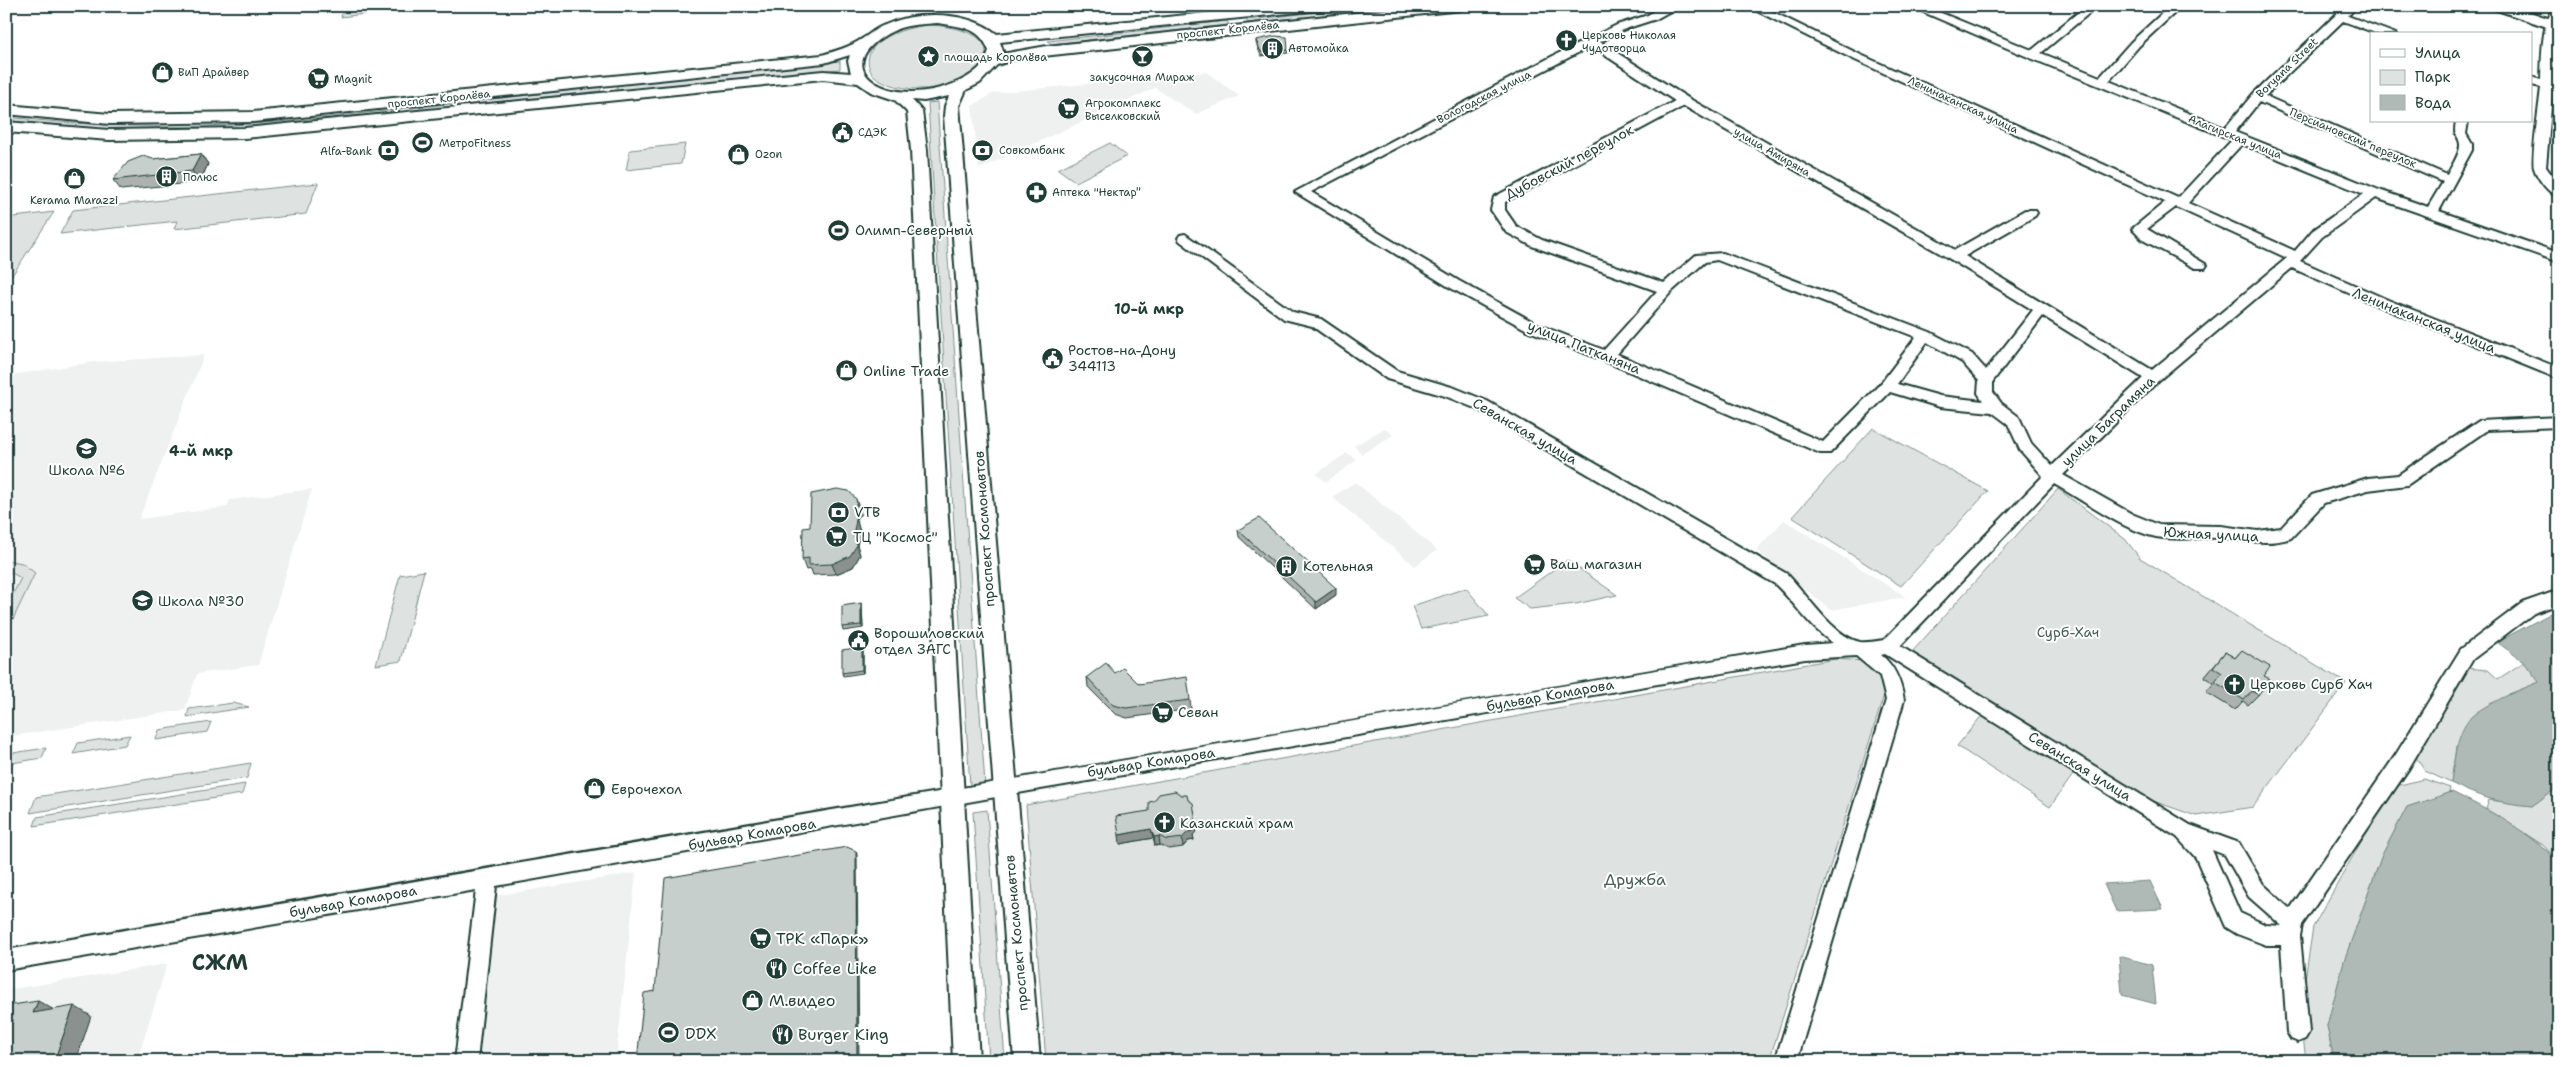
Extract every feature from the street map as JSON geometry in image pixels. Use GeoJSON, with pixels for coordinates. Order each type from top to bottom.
{"type":"FeatureCollection","features":[{"type":"Feature","properties":{"kind":"main road"},"geometry":{"type":"LineString","coordinates":[[909,6],[905,19],[867,42],[856,55],[855,64],[862,80],[878,90],[900,96],[931,95],[960,88],[978,79],[989,70],[995,60],[996,48],[992,39],[980,29],[946,16],[942,6]]}},
{"type":"Feature","properties":{"kind":"main road","name":"проспект Королёва"},"geometry":{"type":"LineString","coordinates":[[992,39],[1320,6]]}},
{"type":"Feature","properties":{"kind":"main road","name":"проспект Королёва"},"geometry":{"type":"LineString","coordinates":[[995,60],[1047,50],[1462,6]]}},
{"type":"Feature","properties":{"kind":"main road"},"geometry":{"type":"LineString","coordinates":[[2500,6],[2557,20]]}},
{"type":"Feature","properties":{"kind":"main road"},"geometry":{"type":"LineString","coordinates":[[2517,6],[2557,20]]}},
{"type":"Feature","properties":{"kind":"main road"},"geometry":{"type":"LineString","coordinates":[[1243,14],[1238,19],[1239,24],[1249,28]]}},
{"type":"Feature","properties":{"kind":"main road"},"geometry":{"type":"LineString","coordinates":[[897,25],[919,21],[954,20]]}},
{"type":"Feature","properties":{"kind":"main road","name":"проспект Королёва"},"geometry":{"type":"LineString","coordinates":[[6,109],[101,118],[178,120],[253,117],[824,59],[852,50],[867,42]]}},
{"type":"Feature","properties":{"kind":"main road","name":"проспект Королёва"},"geometry":{"type":"LineString","coordinates":[[6,127],[74,134],[167,136],[245,133],[824,75],[847,76],[862,80]]}},
{"type":"Feature","properties":{"kind":"main road"},"geometry":{"type":"LineString","coordinates":[[600,98],[610,90],[611,86],[602,83]]}},
{"type":"Feature","properties":{"kind":"main road","name":"проспект Космонавтов"},"geometry":{"type":"LineString","coordinates":[[960,88],[952,106],[952,116],[1027,1061]]}},
{"type":"Feature","properties":{"kind":"main road"},"geometry":{"type":"LineString","coordinates":[[900,96],[914,111],[919,150],[966,1061]]}},
{"type":"Feature","properties":{"kind":"main road"},"geometry":{"type":"LineString","coordinates":[[411,117],[404,117],[401,111],[416,101]]}},
{"type":"Feature","properties":{"kind":"street","name":"Вологодская улица"},"geometry":{"type":"LineString","coordinates":[[1301,192],[1621,27],[1652,17],[1668,9],[1667,6]]}},
{"type":"Feature","properties":{"kind":"street","name":"Ленинаканская улица"},"geometry":{"type":"LineString","coordinates":[[1752,6],[1857,57],[2177,203],[2383,304],[2559,374]]}},
{"type":"Feature","properties":{"kind":"street","name":"Алагирская улица"},"geometry":{"type":"LineString","coordinates":[[1914,6],[2374,193],[2559,258]]}},
{"type":"Feature","properties":{"kind":"street"},"geometry":{"type":"LineString","coordinates":[[2032,55],[2093,6]]}},
{"type":"Feature","properties":{"kind":"street"},"geometry":{"type":"LineString","coordinates":[[2102,82],[2135,44],[2177,6]]}},
{"type":"Feature","properties":{"kind":"street","name":"Boryana Street"},"geometry":{"type":"LineString","coordinates":[[2177,203],[2233,136],[2257,97],[2352,6]]}},
{"type":"Feature","properties":{"kind":"street"},"geometry":{"type":"LineString","coordinates":[[2341,17],[2384,32]]}},
{"type":"Feature","properties":{"kind":"street"},"geometry":{"type":"LineString","coordinates":[[2557,20],[2548,34],[2548,85],[2540,167],[2546,180],[2559,193]]}},
{"type":"Feature","properties":{"kind":"street","name":"улица Амиряна"},"geometry":{"type":"LineString","coordinates":[[1592,42],[1684,101],[1955,256],[2040,310],[2153,377]]}},
{"type":"Feature","properties":{"kind":"street"},"geometry":{"type":"LineString","coordinates":[[2532,81],[2548,85]]}},
{"type":"Feature","properties":{"kind":"street","name":"Персиановский переулок"},"geometry":{"type":"LineString","coordinates":[[2257,97],[2449,180]]}},
{"type":"Feature","properties":{"kind":"street","name":"Дубовский переулок"},"geometry":{"type":"LineString","coordinates":[[1666,289],[1537,243],[1511,229],[1498,210],[1498,205],[1499,200],[1684,101]]}},
{"type":"Feature","properties":{"kind":"street"},"geometry":{"type":"LineString","coordinates":[[2431,213],[2449,180],[2464,159],[2466,145],[2460,134],[2462,122]]}},
{"type":"Feature","properties":{"kind":"street","name":"улица Патканяна"},"geometry":{"type":"LineString","coordinates":[[1301,192],[1454,284],[1534,328],[1607,356],[1826,449],[1887,386]]}},
{"type":"Feature","properties":{"kind":"street","name":"улица Баграмяна"},"geometry":{"type":"LineString","coordinates":[[1888,646],[2052,476],[2153,377],[2294,260],[2317,234],[2374,193]]}},
{"type":"Feature","properties":{"kind":"street"},"geometry":{"type":"LineString","coordinates":[[2177,203],[2140,229],[2148,237],[2200,265]]}},
{"type":"Feature","properties":{"kind":"street"},"geometry":{"type":"LineString","coordinates":[[1955,256],[2030,213]]}},
{"type":"Feature","properties":{"kind":"street","name":"Севанская улица"},"geometry":{"type":"LineString","coordinates":[[1185,238],[1289,316],[1316,322],[1392,375],[1450,392],[1482,405],[1781,579],[1798,596],[1815,620],[1852,647]]}},
{"type":"Feature","properties":{"kind":"street"},"geometry":{"type":"LineString","coordinates":[[1607,356],[1666,289],[1701,258],[1718,256],[1925,335],[1967,358],[1986,380]]}},
{"type":"Feature","properties":{"kind":"street"},"geometry":{"type":"LineString","coordinates":[[1996,407],[1986,393],[1986,380],[2040,310]]}},
{"type":"Feature","properties":{"kind":"street"},"geometry":{"type":"LineString","coordinates":[[1925,335],[1887,386],[1921,399],[1958,406],[1996,407]]}},
{"type":"Feature","properties":{"kind":"street","name":"Южная улица"},"geometry":{"type":"LineString","coordinates":[[1996,407],[2014,421],[2025,446],[2052,476],[2126,518],[2157,531],[2272,537],[2285,534],[2318,499],[2368,484],[2401,481],[2484,425],[2559,422]]}},
{"type":"Feature","properties":{"kind":"street"},"geometry":{"type":"LineString","coordinates":[[2298,1032],[2291,929],[2402,762],[2467,654],[2528,608],[2559,597]]}},
{"type":"Feature","properties":{"kind":"street"},"geometry":{"type":"LineString","coordinates":[[1852,647],[1888,646]]}},
{"type":"Feature","properties":{"kind":"street","name":"Севанская улица"},"geometry":{"type":"LineString","coordinates":[[1888,646],[2184,831],[2203,852],[2234,920]]}},
{"type":"Feature","properties":{"kind":"street"},"geometry":{"type":"LineString","coordinates":[[1786,1061],[1895,700],[1894,685],[1885,669],[1852,647]]}},
{"type":"Feature","properties":{"kind":"street","name":"бульвар Комарова"},"geometry":{"type":"LineString","coordinates":[[6,960],[1805,652],[1852,647]]}},
{"type":"Feature","properties":{"kind":"street"},"geometry":{"type":"LineString","coordinates":[[2184,831],[2232,849],[2246,877],[2258,895],[2291,929]]}},
{"type":"Feature","properties":{"kind":"street"},"geometry":{"type":"LineString","coordinates":[[466,1061],[487,878]]}},
{"type":"Feature","properties":{"kind":"street"},"geometry":{"type":"LineString","coordinates":[[2234,920],[2244,927],[2266,935],[2291,929]]}},
{"type":"Feature","properties":{"kind":"shaded area"},"geometry":{"type":"Polygon","coordinates":[[[1206,72],[1239,96],[1196,114],[1155,88],[979,169],[972,106],[994,93],[1206,72]]]}},
{"type":"Feature","properties":{"kind":"shaded area","name":"Школа №30"},"geometry":{"type":"Polygon","coordinates":[[[204,355],[139,519],[227,507],[230,500],[312,489],[258,665],[197,674],[185,710],[6,737],[6,376],[93,362],[204,355]]]}},
{"type":"Feature","properties":{"kind":"shaded area"},"geometry":{"type":"Polygon","coordinates":[[[1385,428],[1393,435],[1362,454],[1354,446],[1385,428]]]}},
{"type":"Feature","properties":{"kind":"shaded area"},"geometry":{"type":"Polygon","coordinates":[[[1347,453],[1357,460],[1326,482],[1316,474],[1347,453]]]}},
{"type":"Feature","properties":{"kind":"shaded area"},"geometry":{"type":"Polygon","coordinates":[[[1355,482],[1437,550],[1415,566],[1332,497],[1355,482]]]}},
{"type":"Feature","properties":{"kind":"shaded area"},"geometry":{"type":"Polygon","coordinates":[[[1784,520],[1906,597],[1831,610],[1756,550],[1784,520]]]}},
{"type":"Feature","properties":{"kind":"shaded area"},"geometry":{"type":"Polygon","coordinates":[[[636,873],[616,1061],[458,1061],[488,897],[636,873]]]}},
{"type":"Feature","properties":{"kind":"shaded area"},"geometry":{"type":"Polygon","coordinates":[[[167,964],[137,1061],[6,1061],[6,990],[167,964]]]}},
{"type":"Feature","properties":{"kind":"green space"},"geometry":{"type":"Polygon","coordinates":[[[344,6],[375,6],[373,13],[341,17],[344,6]]]}},
{"type":"Feature","properties":{"kind":"green space"},"geometry":{"type":"Polygon","coordinates":[[[1372,6],[1410,6],[1248,23],[1246,20],[1372,6]]]}},
{"type":"Feature","properties":{"kind":"green space"},"geometry":{"type":"Polygon","coordinates":[[[1227,21],[1229,25],[1051,44],[1048,41],[1227,21]]]}},
{"type":"Feature","properties":{"kind":"green space"},"geometry":{"type":"Polygon","coordinates":[[[927,25],[958,29],[970,33],[979,39],[985,46],[985,55],[979,66],[969,75],[956,82],[927,89],[911,89],[896,86],[872,74],[868,63],[870,53],[875,45],[895,33],[927,25]]]}},
{"type":"Feature","properties":{"kind":"green space"},"geometry":{"type":"Polygon","coordinates":[[[840,61],[840,69],[616,91],[617,85],[840,61]]]}},
{"type":"Feature","properties":{"kind":"green space"},"geometry":{"type":"Polygon","coordinates":[[[602,87],[600,91],[410,112],[411,108],[602,87]]]}},
{"type":"Feature","properties":{"kind":"green space"},"geometry":{"type":"Polygon","coordinates":[[[937,102],[985,784],[970,786],[928,103],[937,102]]]}},
{"type":"Feature","properties":{"kind":"green space"},"geometry":{"type":"Polygon","coordinates":[[[394,110],[392,113],[219,130],[128,130],[6,121],[6,117],[128,126],[219,126],[394,110]]]}},
{"type":"Feature","properties":{"kind":"green space"},"geometry":{"type":"Polygon","coordinates":[[[1110,143],[1127,156],[1076,182],[1058,169],[1110,143]]]}},
{"type":"Feature","properties":{"kind":"green space"},"geometry":{"type":"Polygon","coordinates":[[[685,144],[681,164],[626,170],[630,150],[685,144]]]}},
{"type":"Feature","properties":{"kind":"green space"},"geometry":{"type":"Polygon","coordinates":[[[318,183],[306,214],[174,229],[177,221],[60,234],[73,210],[318,183]]]}},
{"type":"Feature","properties":{"kind":"green space"},"geometry":{"type":"Polygon","coordinates":[[[54,212],[13,274],[6,275],[6,218],[54,212]]]}},
{"type":"Feature","properties":{"kind":"green space"},"geometry":{"type":"Polygon","coordinates":[[[1873,428],[1988,491],[1901,586],[1792,517],[1873,428]]]}},
{"type":"Feature","properties":{"kind":"green space","name":"Сурб-Хач"},"geometry":{"type":"Polygon","coordinates":[[[2058,489],[2125,539],[2140,558],[2346,683],[2253,807],[2196,816],[2139,796],[1911,653],[2058,489]]]}},
{"type":"Feature","properties":{"kind":"green space"},"geometry":{"type":"Polygon","coordinates":[[[6,560],[22,563],[35,573],[6,634],[6,608],[21,578],[6,570],[6,560]]]}},
{"type":"Feature","properties":{"kind":"green space"},"geometry":{"type":"Polygon","coordinates":[[[1567,560],[1617,595],[1576,604],[1530,609],[1514,598],[1567,560]]]}},
{"type":"Feature","properties":{"kind":"green space"},"geometry":{"type":"Polygon","coordinates":[[[424,571],[401,661],[376,665],[400,575],[424,571]]]}},
{"type":"Feature","properties":{"kind":"green space"},"geometry":{"type":"Polygon","coordinates":[[[1466,588],[1489,616],[1421,629],[1412,606],[1466,588]]]}},
{"type":"Feature","properties":{"kind":"green space","name":"Дружба"},"geometry":{"type":"Polygon","coordinates":[[[1835,659],[1864,661],[1884,680],[1884,695],[1769,1061],[1046,1061],[1026,805],[1835,659]]]}},
{"type":"Feature","properties":{"kind":"green space"},"geometry":{"type":"Polygon","coordinates":[[[2524,662],[2540,682],[2509,694],[2456,746],[2451,783],[2425,771],[2413,753],[2466,668],[2488,670],[2498,679],[2524,662]]]}},
{"type":"Feature","properties":{"kind":"green space"},"geometry":{"type":"Polygon","coordinates":[[[233,703],[249,707],[187,717],[189,709],[233,703]]]}},
{"type":"Feature","properties":{"kind":"green space"},"geometry":{"type":"Polygon","coordinates":[[[1983,714],[2075,772],[2050,807],[1957,746],[1983,714]]]}},
{"type":"Feature","properties":{"kind":"green space"},"geometry":{"type":"Polygon","coordinates":[[[211,722],[207,732],[156,740],[159,730],[211,722]]]}},
{"type":"Feature","properties":{"kind":"green space"},"geometry":{"type":"Polygon","coordinates":[[[130,735],[125,745],[73,754],[78,743],[130,735]]]}},
{"type":"Feature","properties":{"kind":"green space"},"geometry":{"type":"Polygon","coordinates":[[[46,748],[42,758],[6,764],[6,754],[46,748]]]}},
{"type":"Feature","properties":{"kind":"green space"},"geometry":{"type":"Polygon","coordinates":[[[251,763],[247,778],[30,813],[36,797],[251,763]]]}},
{"type":"Feature","properties":{"kind":"green space"},"geometry":{"type":"Polygon","coordinates":[[[2424,779],[2450,788],[2449,793],[2407,807],[2382,855],[2344,961],[2327,1026],[2334,1061],[2306,1061],[2300,1012],[2313,927],[2392,787],[2424,779]]]}},
{"type":"Feature","properties":{"kind":"green space"},"geometry":{"type":"Polygon","coordinates":[[[245,784],[242,794],[34,826],[37,817],[245,784]]]}},
{"type":"Feature","properties":{"kind":"green space"},"geometry":{"type":"Polygon","coordinates":[[[2559,786],[2559,862],[2543,845],[2486,809],[2489,800],[2532,806],[2559,786]]]}},
{"type":"Feature","properties":{"kind":"green space"},"geometry":{"type":"Polygon","coordinates":[[[987,810],[1005,1061],[989,1061],[973,812],[987,810]]]}},
{"type":"Feature","properties":{"kind":"water"},"geometry":{"type":"Polygon","coordinates":[[[2559,609],[2559,786],[2532,806],[2490,799],[2451,783],[2459,740],[2471,717],[2494,702],[2539,682],[2524,662],[2497,642],[2559,609]]]}},
{"type":"Feature","properties":{"kind":"water"},"geometry":{"type":"Polygon","coordinates":[[[2452,792],[2495,814],[2522,831],[2559,862],[2559,1061],[2334,1061],[2327,1026],[2344,961],[2382,855],[2407,807],[2452,792]]]}},
{"type":"Feature","properties":{"kind":"water"},"geometry":{"type":"Polygon","coordinates":[[[2150,881],[2163,909],[2116,911],[2104,884],[2150,881]]]}},
{"type":"Feature","properties":{"kind":"water"},"geometry":{"type":"Polygon","coordinates":[[[2119,956],[2152,965],[2156,1004],[2122,995],[2119,956]]]}},
{"type":"Feature","properties":{"kind":"building","name":"Автомойка"},"geometry":{"type":"Polygon","coordinates":[[[1275,36],[1287,37],[1288,50],[1261,52],[1256,40],[1275,36]]]}},
{"type":"Feature","properties":{"kind":"building"},"geometry":{"type":"Polygon","coordinates":[[[201,154],[192,171],[113,180],[128,162],[143,156],[153,159],[201,154]]]}},
{"type":"Feature","properties":{"kind":"building","name":"ТЦ \"Космос\""},"geometry":{"type":"Polygon","coordinates":[[[837,489],[849,491],[856,499],[857,504],[852,508],[856,521],[853,535],[857,545],[850,556],[832,564],[809,565],[809,558],[802,559],[803,528],[810,527],[811,494],[837,489]]]}},
{"type":"Feature","properties":{"kind":"building","name":"Котельная"},"geometry":{"type":"Polygon","coordinates":[[[1259,518],[1336,588],[1316,602],[1238,530],[1259,518]]]}},
{"type":"Feature","properties":{"kind":"building"},"geometry":{"type":"Polygon","coordinates":[[[861,603],[861,625],[842,627],[842,606],[861,603]]]}},
{"type":"Feature","properties":{"kind":"building"},"geometry":{"type":"Polygon","coordinates":[[[862,647],[862,670],[842,673],[842,650],[862,647]]]}},
{"type":"Feature","properties":{"kind":"building","name":"Церковь Сурб Хач"},"geometry":{"type":"Polygon","coordinates":[[[2242,650],[2270,667],[2264,676],[2270,679],[2258,695],[2252,691],[2244,700],[2215,682],[2222,673],[2213,667],[2225,652],[2235,658],[2242,650]]]}},
{"type":"Feature","properties":{"kind":"building","name":"Севан"},"geometry":{"type":"Polygon","coordinates":[[[1106,663],[1115,673],[1123,668],[1139,684],[1187,677],[1190,700],[1126,708],[1113,705],[1087,677],[1106,663]]]}},
{"type":"Feature","properties":{"kind":"building","name":"Казанский храм"},"geometry":{"type":"Polygon","coordinates":[[[1175,791],[1181,795],[1187,795],[1188,800],[1193,803],[1196,822],[1193,826],[1193,831],[1188,832],[1182,838],[1167,840],[1159,836],[1154,837],[1151,829],[1119,835],[1116,816],[1149,811],[1149,802],[1154,801],[1159,794],[1175,791]]]}},
{"type":"Feature","properties":{"kind":"building","name":"ТРК «Парк»"},"geometry":{"type":"Polygon","coordinates":[[[847,847],[856,851],[857,1061],[637,1061],[644,993],[655,991],[665,878],[847,847]]]}},
{"type":"Feature","properties":{"kind":"building"},"geometry":{"type":"Polygon","coordinates":[[[38,1001],[33,1013],[74,1006],[54,1061],[6,1061],[6,1006],[38,1001]]]}},
{"type":"Feature","properties":{"kind":"place","name":"Церковь Николая Чудотворца"},"geometry":{"type":"Point","coordinates":[1566,41]}},
{"type":"Feature","properties":{"kind":"place","name":"Автомойка"},"geometry":{"type":"Point","coordinates":[1272,48]}},
{"type":"Feature","properties":{"kind":"place","name":"закусочная Мираж"},"geometry":{"type":"Point","coordinates":[1142,56]}},
{"type":"Feature","properties":{"kind":"place","name":"площадь Королёва"},"geometry":{"type":"Point","coordinates":[928,57]}},
{"type":"Feature","properties":{"kind":"place","name":"ВиП Драйвер"},"geometry":{"type":"Point","coordinates":[162,72]}},
{"type":"Feature","properties":{"kind":"place","name":"Magnit"},"geometry":{"type":"Point","coordinates":[318,79]}},
{"type":"Feature","properties":{"kind":"place","name":"Агрокомплекс Выселковский"},"geometry":{"type":"Point","coordinates":[1069,109]}},
{"type":"Feature","properties":{"kind":"place","name":"СДЭК"},"geometry":{"type":"Point","coordinates":[842,132]}},
{"type":"Feature","properties":{"kind":"place","name":"МетроFitness"},"geometry":{"type":"Point","coordinates":[423,143]}},
{"type":"Feature","properties":{"kind":"place","name":"Совкомбанк"},"geometry":{"type":"Point","coordinates":[983,150]}},
{"type":"Feature","properties":{"kind":"place","name":"Alfa-Bank"},"geometry":{"type":"Point","coordinates":[388,151]}},
{"type":"Feature","properties":{"kind":"place","name":"Ozon"},"geometry":{"type":"Point","coordinates":[739,154]}},
{"type":"Feature","properties":{"kind":"place","name":"Полюс"},"geometry":{"type":"Point","coordinates":[167,177]}},
{"type":"Feature","properties":{"kind":"place","name":"Kerama Marazzi"},"geometry":{"type":"Point","coordinates":[74,179]}},
{"type":"Feature","properties":{"kind":"place","name":"Аптека \"Нектар\""},"geometry":{"type":"Point","coordinates":[1036,192]}},
{"type":"Feature","properties":{"kind":"place","name":"Олимп-Северный"},"geometry":{"type":"Point","coordinates":[839,230]}},
{"type":"Feature","properties":{"kind":"place","name":"Ростов-на-Дону 344113"},"geometry":{"type":"Point","coordinates":[1052,358]}},
{"type":"Feature","properties":{"kind":"place","name":"Online Trade"},"geometry":{"type":"Point","coordinates":[847,371]}},
{"type":"Feature","properties":{"kind":"place","name":"Школа №6"},"geometry":{"type":"Point","coordinates":[87,448]}},
{"type":"Feature","properties":{"kind":"place","name":"VTB"},"geometry":{"type":"Point","coordinates":[838,512]}},
{"type":"Feature","properties":{"kind":"place","name":"ТЦ \"Космос\""},"geometry":{"type":"Point","coordinates":[837,537]}},
{"type":"Feature","properties":{"kind":"place","name":"Ваш магазин"},"geometry":{"type":"Point","coordinates":[1534,564]}},
{"type":"Feature","properties":{"kind":"place","name":"Котельная"},"geometry":{"type":"Point","coordinates":[1287,566]}},
{"type":"Feature","properties":{"kind":"place","name":"Школа №30"},"geometry":{"type":"Point","coordinates":[142,601]}},
{"type":"Feature","properties":{"kind":"place","name":"Ворошиловский отдел ЗАГС"},"geometry":{"type":"Point","coordinates":[858,641]}},
{"type":"Feature","properties":{"kind":"place","name":"Церковь Сурб Хач"},"geometry":{"type":"Point","coordinates":[2234,684]}},
{"type":"Feature","properties":{"kind":"place","name":"Севан"},"geometry":{"type":"Point","coordinates":[1162,712]}},
{"type":"Feature","properties":{"kind":"place","name":"Еврочехол"},"geometry":{"type":"Point","coordinates":[595,789]}},
{"type":"Feature","properties":{"kind":"place","name":"Казанский храм"},"geometry":{"type":"Point","coordinates":[1164,823]}},
{"type":"Feature","properties":{"kind":"place","name":"ТРК «Парк»"},"geometry":{"type":"Point","coordinates":[760,938]}},
{"type":"Feature","properties":{"kind":"place","name":"Coffee Like"},"geometry":{"type":"Point","coordinates":[777,968]}},
{"type":"Feature","properties":{"kind":"place","name":"М.видео"},"geometry":{"type":"Point","coordinates":[753,1000]}},
{"type":"Feature","properties":{"kind":"place","name":"DDX"},"geometry":{"type":"Point","coordinates":[669,1033]}},
{"type":"Feature","properties":{"kind":"place","name":"Burger King"},"geometry":{"type":"Point","coordinates":[782,1034]}},
{"type":"Feature","properties":{"kind":"district","name":"10-й мкр"},"geometry":{"type":"Point","coordinates":[1149,309]}},
{"type":"Feature","properties":{"kind":"district","name":"4-й мкр"},"geometry":{"type":"Point","coordinates":[201,451]}},
{"type":"Feature","properties":{"kind":"district","name":"СЖМ"},"geometry":{"type":"Point","coordinates":[220,962]}}]}
